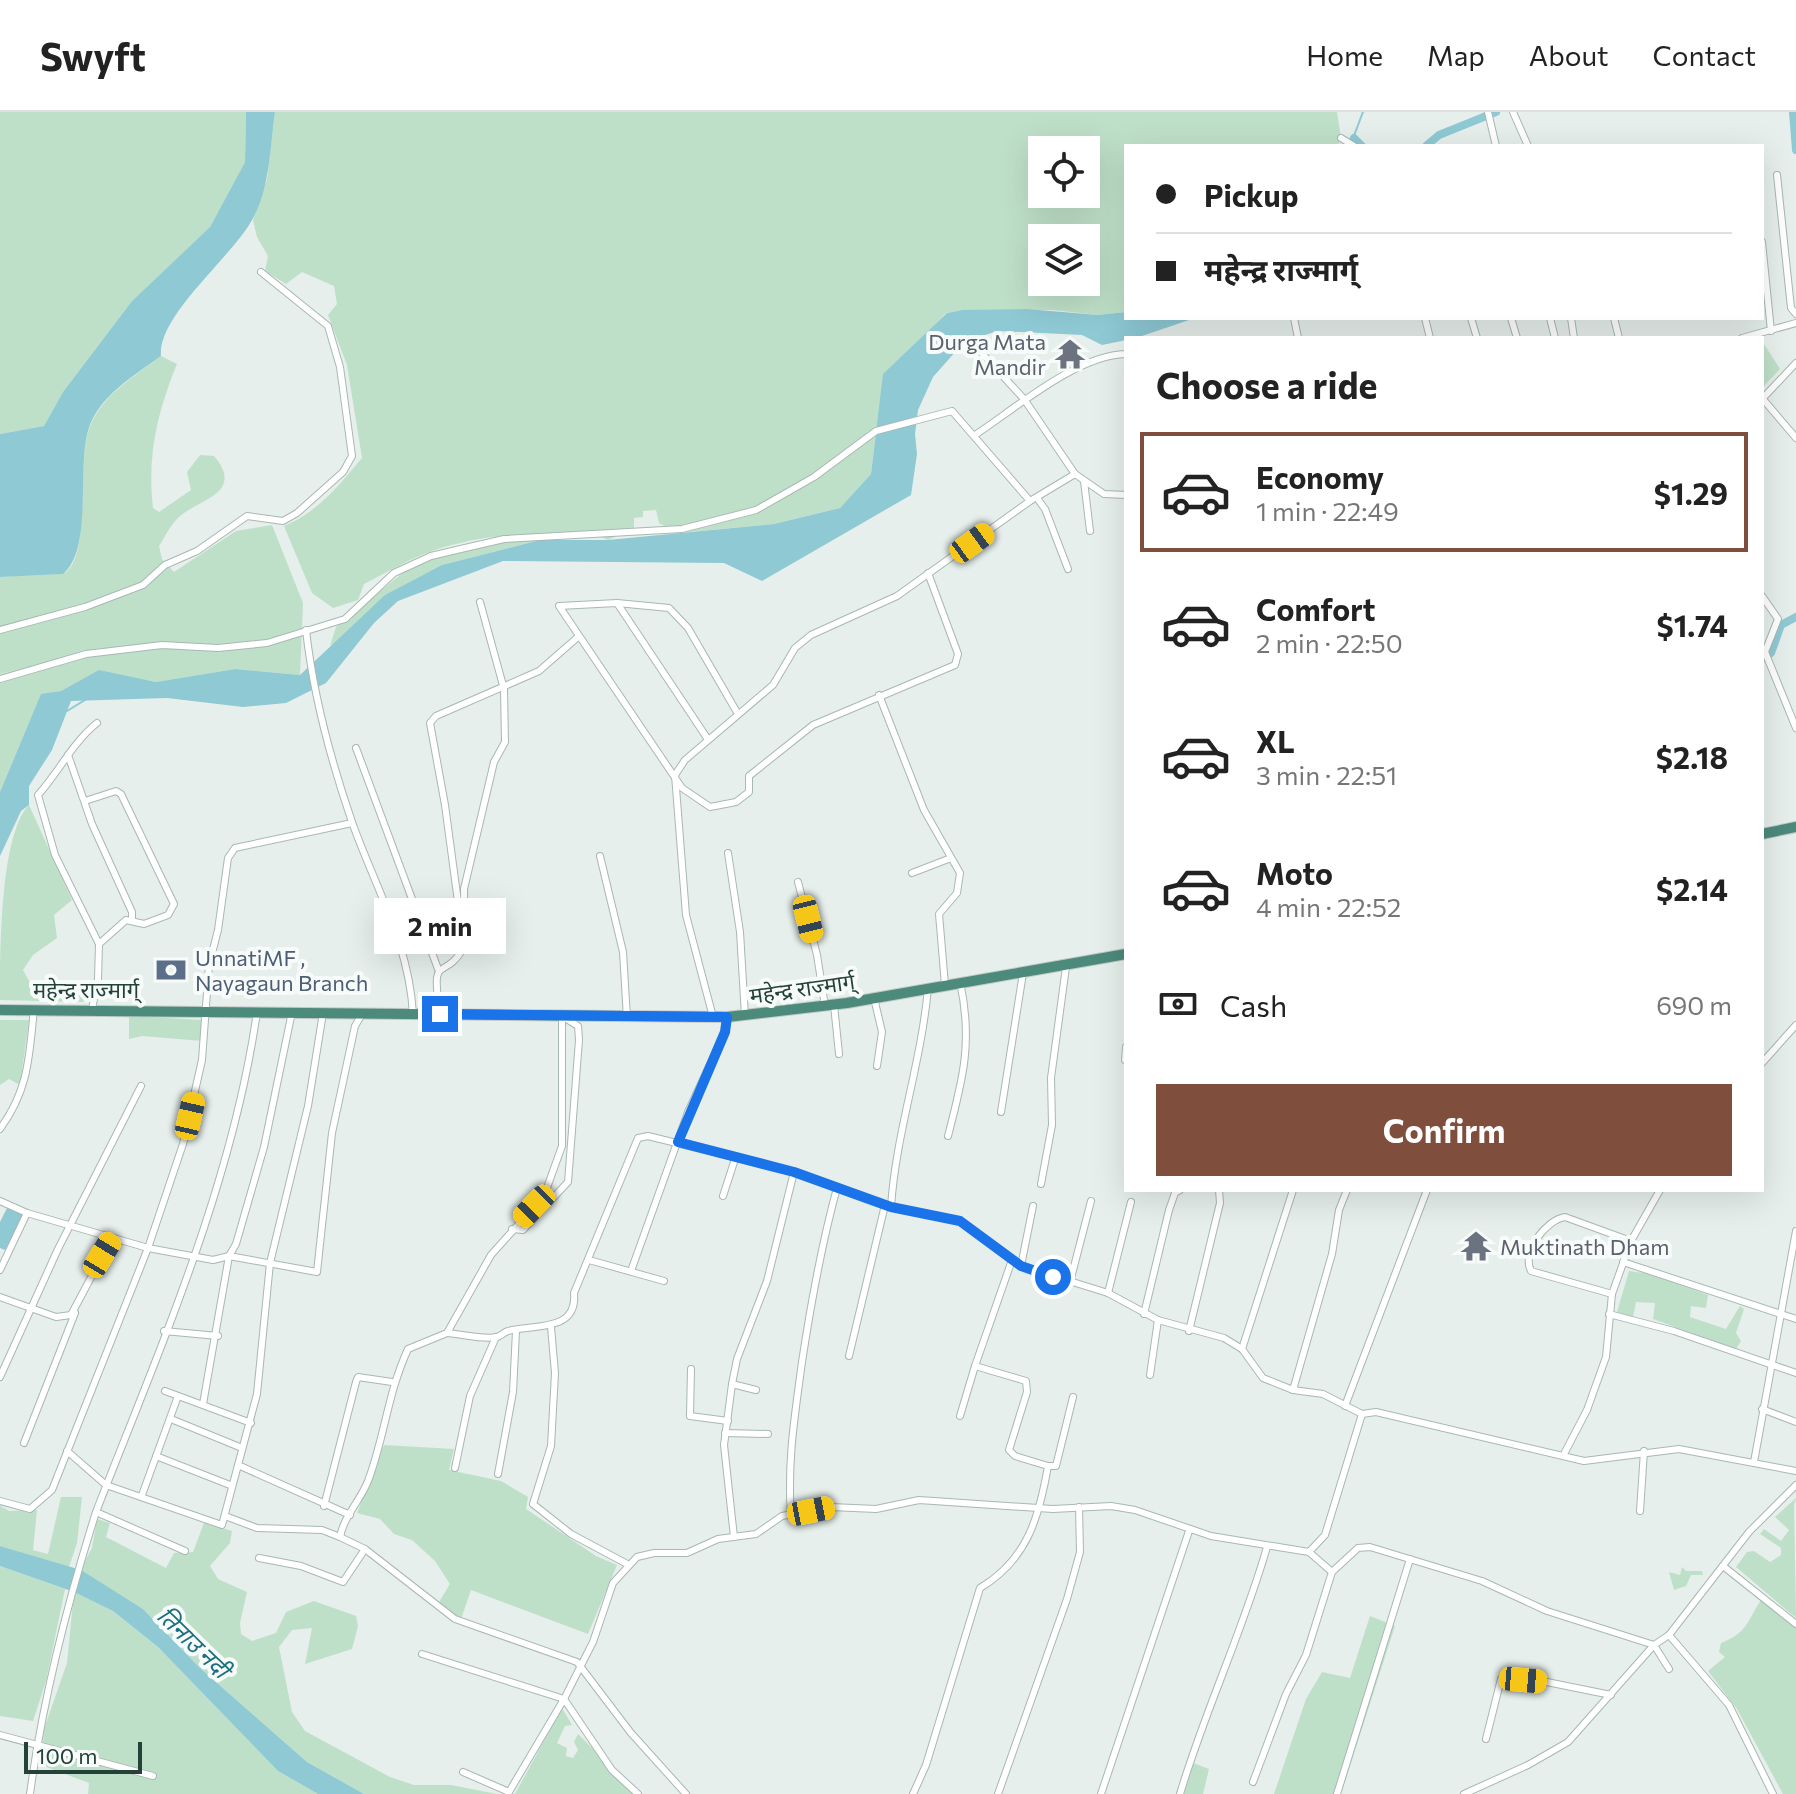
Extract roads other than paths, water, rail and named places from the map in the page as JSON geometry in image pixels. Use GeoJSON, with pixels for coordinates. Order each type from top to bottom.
{"type":"FeatureCollection","features":[{"type":"Feature","properties":{"kind":"highway"},"geometry":{"type":"LineString","coordinates":[[1764,834],[1796,827]]}},
{"type":"Feature","properties":{"kind":"highway","name":"महेन्द्र राज्मार्ग्"},"geometry":{"type":"LineString","coordinates":[[0,1010],[207,1010],[361,1016],[727,1017],[830,1005],[1023,970],[1066,967],[1124,954]]}},
{"type":"Feature","properties":{"kind":"street"},"geometry":{"type":"LineString","coordinates":[[1488,112],[1496,144]]}},
{"type":"Feature","properties":{"kind":"street"},"geometry":{"type":"LineString","coordinates":[[1513,112],[1527,144]]}},
{"type":"Feature","properties":{"kind":"street"},"geometry":{"type":"LineString","coordinates":[[1341,138],[1351,144]]}},
{"type":"Feature","properties":{"kind":"street"},"geometry":{"type":"LineString","coordinates":[[1777,175],[1791,308],[1796,314]]}},
{"type":"Feature","properties":{"kind":"street"},"geometry":{"type":"LineString","coordinates":[[1764,262],[1771,331]]}},
{"type":"Feature","properties":{"kind":"street"},"geometry":{"type":"LineString","coordinates":[[0,630],[85,607],[143,585],[165,565],[197,551],[247,516],[283,521],[297,513],[343,472],[352,456],[352,440],[340,367],[328,326],[261,272]]}},
{"type":"Feature","properties":{"kind":"street"},"geometry":{"type":"LineString","coordinates":[[1750,336],[1796,323]]}},
{"type":"Feature","properties":{"kind":"street"},"geometry":{"type":"LineString","coordinates":[[978,349],[1024,399],[1075,474],[1104,494],[1124,495]]}},
{"type":"Feature","properties":{"kind":"street"},"geometry":{"type":"LineString","coordinates":[[975,435],[1024,399],[1101,358],[1124,354]]}},
{"type":"Feature","properties":{"kind":"street"},"geometry":{"type":"LineString","coordinates":[[1764,396],[1795,369]]}},
{"type":"Feature","properties":{"kind":"street"},"geometry":{"type":"LineString","coordinates":[[1764,400],[1796,438]]}},
{"type":"Feature","properties":{"kind":"street"},"geometry":{"type":"LineString","coordinates":[[0,679],[86,654],[162,645],[240,647],[267,643],[345,619],[394,573],[431,556],[504,539],[682,529],[756,510],[814,477],[876,431],[952,411],[1045,509],[1068,569]]}},
{"type":"Feature","properties":{"kind":"street"},"geometry":{"type":"LineString","coordinates":[[713,1017],[686,915],[675,775],[707,738],[773,685],[795,648],[811,635],[897,596],[1034,499],[1075,474]]}},
{"type":"Feature","properties":{"kind":"street"},"geometry":{"type":"LineString","coordinates":[[1084,481],[1090,531]]}},
{"type":"Feature","properties":{"kind":"street"},"geometry":{"type":"LineString","coordinates":[[738,714],[679,614],[669,608],[617,603],[559,606],[682,788],[710,807],[736,802],[749,792],[749,776],[813,725],[958,660],[928,573]]}},
{"type":"Feature","properties":{"kind":"street"},"geometry":{"type":"LineString","coordinates":[[1764,599],[1778,619],[1764,653],[1796,728]]}},
{"type":"Feature","properties":{"kind":"street"},"geometry":{"type":"LineString","coordinates":[[440,1014],[434,978],[438,969],[461,953],[465,945],[464,889],[494,762],[505,742],[504,689],[480,602]]}},
{"type":"Feature","properties":{"kind":"street"},"geometry":{"type":"LineString","coordinates":[[617,603],[707,738]]}},
{"type":"Feature","properties":{"kind":"street"},"geometry":{"type":"LineString","coordinates":[[306,630],[312,672],[352,823],[411,977],[413,1014]]}},
{"type":"Feature","properties":{"kind":"street"},"geometry":{"type":"LineString","coordinates":[[465,945],[430,723],[436,716],[504,689],[539,671],[578,637]]}},
{"type":"Feature","properties":{"kind":"street"},"geometry":{"type":"LineString","coordinates":[[879,695],[924,810],[960,873],[957,893],[939,914],[945,985]]}},
{"type":"Feature","properties":{"kind":"street"},"geometry":{"type":"LineString","coordinates":[[92,1009],[98,979],[99,944],[55,855],[38,806],[38,795],[97,723]]}},
{"type":"Feature","properties":{"kind":"street"},"geometry":{"type":"LineString","coordinates":[[356,748],[438,969]]}},
{"type":"Feature","properties":{"kind":"street"},"geometry":{"type":"LineString","coordinates":[[68,755],[85,801],[132,912],[132,919],[138,925],[168,915],[174,904],[121,794],[116,791],[85,801]]}},
{"type":"Feature","properties":{"kind":"street"},"geometry":{"type":"LineString","coordinates":[[0,1501],[30,1509],[52,1490],[148,1248],[183,1144],[202,1060],[209,965],[231,853],[235,848],[352,823]]}},
{"type":"Feature","properties":{"kind":"street"},"geometry":{"type":"LineString","coordinates":[[728,853],[740,932],[745,1016]]}},
{"type":"Feature","properties":{"kind":"street"},"geometry":{"type":"LineString","coordinates":[[600,856],[623,952],[627,1018]]}},
{"type":"Feature","properties":{"kind":"street"},"geometry":{"type":"LineString","coordinates":[[912,873],[951,858]]}},
{"type":"Feature","properties":{"kind":"street"},"geometry":{"type":"LineString","coordinates":[[798,882],[830,1005],[839,1054]]}},
{"type":"Feature","properties":{"kind":"street"},"geometry":{"type":"LineString","coordinates":[[99,944],[112,929],[132,919]]}},
{"type":"Feature","properties":{"kind":"street"},"geometry":{"type":"LineString","coordinates":[[1041,1184],[1052,1125],[1051,1078],[1066,967]]}},
{"type":"Feature","properties":{"kind":"street"},"geometry":{"type":"LineString","coordinates":[[1001,1112],[1023,970]]}},
{"type":"Feature","properties":{"kind":"street"},"geometry":{"type":"LineString","coordinates":[[948,1136],[968,1050],[967,1013],[960,982]]}},
{"type":"Feature","properties":{"kind":"street"},"geometry":{"type":"LineString","coordinates":[[849,1356],[888,1206],[894,1161],[917,1073],[928,988]]}},
{"type":"Feature","properties":{"kind":"street"},"geometry":{"type":"LineString","coordinates":[[874,998],[882,1032],[877,1066]]}},
{"type":"Feature","properties":{"kind":"street"},"geometry":{"type":"LineString","coordinates":[[0,1129],[16,1107],[27,1079],[34,1009]]}},
{"type":"Feature","properties":{"kind":"street"},"geometry":{"type":"LineString","coordinates":[[30,1794],[36,1747],[71,1594],[106,1485],[164,1331],[196,1257],[248,1076],[257,1012]]}},
{"type":"Feature","properties":{"kind":"street"},"geometry":{"type":"LineString","coordinates":[[203,1404],[218,1336],[218,1305],[229,1256],[236,1244],[264,1147],[292,1012]]}},
{"type":"Feature","properties":{"kind":"street"},"geometry":{"type":"LineString","coordinates":[[67,1451],[106,1485],[222,1525],[230,1485],[251,1423],[257,1394],[270,1263],[308,1106],[323,1013]]}},
{"type":"Feature","properties":{"kind":"street"},"geometry":{"type":"LineString","coordinates":[[0,1211],[2,1202],[70,1227],[148,1248],[213,1260],[229,1256],[317,1272],[332,1133],[355,1026],[361,1016]]}},
{"type":"Feature","properties":{"kind":"street"},"geometry":{"type":"LineString","coordinates":[[447,1333],[491,1255],[511,1229],[544,1196],[562,1146],[562,1016]]}},
{"type":"Feature","properties":{"kind":"street"},"geometry":{"type":"LineString","coordinates":[[511,1229],[523,1230],[568,1182],[579,1040],[578,1026],[562,1016]]}},
{"type":"Feature","properties":{"kind":"street"},"geometry":{"type":"LineString","coordinates":[[631,1271],[678,1142],[725,1032],[727,1017]]}},
{"type":"Feature","properties":{"kind":"street"},"geometry":{"type":"LineString","coordinates":[[1764,1061],[1796,1025]]}},
{"type":"Feature","properties":{"kind":"street"},"geometry":{"type":"LineString","coordinates":[[0,1377],[30,1307],[141,1086]]}},
{"type":"Feature","properties":{"kind":"street"},"geometry":{"type":"LineString","coordinates":[[340,1537],[368,1482],[392,1382],[408,1349],[447,1333],[496,1337],[551,1327],[571,1310],[574,1293],[638,1138],[648,1136],[794,1172],[888,1206],[960,1221],[1021,1266],[1108,1293],[1144,1314],[1189,1331],[1224,1338],[1242,1349],[1263,1378],[1293,1390],[1323,1394],[1362,1414],[1376,1412],[1584,1461],[1644,1451],[1679,1449],[1796,1471]]}},
{"type":"Feature","properties":{"kind":"street"},"geometry":{"type":"LineString","coordinates":[[723,1196],[735,1159]]}},
{"type":"Feature","properties":{"kind":"street"},"geometry":{"type":"LineString","coordinates":[[734,1537],[725,1433],[732,1384],[737,1359],[767,1281],[794,1172]]}},
{"type":"Feature","properties":{"kind":"street"},"geometry":{"type":"LineString","coordinates":[[791,1515],[788,1471],[792,1433],[819,1252],[837,1188]]}},
{"type":"Feature","properties":{"kind":"street"},"geometry":{"type":"LineString","coordinates":[[1144,1314],[1169,1210],[1177,1192]]}},
{"type":"Feature","properties":{"kind":"street"},"geometry":{"type":"LineString","coordinates":[[1189,1331],[1220,1203],[1219,1192]]}},
{"type":"Feature","properties":{"kind":"street"},"geometry":{"type":"LineString","coordinates":[[1242,1349],[1292,1192]]}},
{"type":"Feature","properties":{"kind":"street"},"geometry":{"type":"LineString","coordinates":[[1293,1390],[1346,1192]]}},
{"type":"Feature","properties":{"kind":"street"},"geometry":{"type":"LineString","coordinates":[[1345,1406],[1426,1192]]}},
{"type":"Feature","properties":{"kind":"street"},"geometry":{"type":"LineString","coordinates":[[1564,1454],[1587,1410],[1606,1357],[1612,1294],[1623,1262],[1631,1241],[1659,1192]]}},
{"type":"Feature","properties":{"kind":"street"},"geometry":{"type":"LineString","coordinates":[[1070,1282],[1091,1201]]}},
{"type":"Feature","properties":{"kind":"street"},"geometry":{"type":"LineString","coordinates":[[1108,1293],[1131,1202]]}},
{"type":"Feature","properties":{"kind":"street"},"geometry":{"type":"LineString","coordinates":[[1021,1266],[1033,1206]]}},
{"type":"Feature","properties":{"kind":"street"},"geometry":{"type":"LineString","coordinates":[[0,1270],[27,1213]]}},
{"type":"Feature","properties":{"kind":"street"},"geometry":{"type":"LineString","coordinates":[[1612,1294],[1531,1271],[1529,1256],[1546,1225],[1565,1217],[1631,1241]]}},
{"type":"Feature","properties":{"kind":"street"},"geometry":{"type":"LineString","coordinates":[[1754,1462],[1796,1231]]}},
{"type":"Feature","properties":{"kind":"street"},"geometry":{"type":"LineString","coordinates":[[24,1443],[91,1272],[112,1238]]}},
{"type":"Feature","properties":{"kind":"street"},"geometry":{"type":"LineString","coordinates":[[589,1260],[664,1281]]}},
{"type":"Feature","properties":{"kind":"street"},"geometry":{"type":"LineString","coordinates":[[960,1416],[1012,1260]]}},
{"type":"Feature","properties":{"kind":"street"},"geometry":{"type":"LineString","coordinates":[[1623,1262],[1796,1319]]}},
{"type":"Feature","properties":{"kind":"street"},"geometry":{"type":"LineString","coordinates":[[0,1297],[61,1318],[75,1313]]}},
{"type":"Feature","properties":{"kind":"street"},"geometry":{"type":"LineString","coordinates":[[1609,1314],[1674,1331],[1796,1373]]}},
{"type":"Feature","properties":{"kind":"street"},"geometry":{"type":"LineString","coordinates":[[1150,1375],[1158,1320]]}},
{"type":"Feature","properties":{"kind":"street"},"geometry":{"type":"LineString","coordinates":[[551,1327],[555,1373],[551,1446],[533,1504],[571,1534],[629,1565]]}},
{"type":"Feature","properties":{"kind":"street"},"geometry":{"type":"LineString","coordinates":[[164,1331],[218,1336]]}},
{"type":"Feature","properties":{"kind":"street"},"geometry":{"type":"LineString","coordinates":[[498,1474],[513,1392],[516,1331]]}},
{"type":"Feature","properties":{"kind":"street"},"geometry":{"type":"LineString","coordinates":[[455,1468],[470,1396],[496,1337]]}},
{"type":"Feature","properties":{"kind":"street"},"geometry":{"type":"LineString","coordinates":[[975,1366],[1026,1381],[1027,1392],[1009,1450],[1015,1456],[1056,1466],[1073,1397]]}},
{"type":"Feature","properties":{"kind":"street"},"geometry":{"type":"LineString","coordinates":[[691,1369],[690,1416],[728,1421]]}},
{"type":"Feature","properties":{"kind":"street"},"geometry":{"type":"LineString","coordinates":[[324,1506],[358,1377],[392,1382]]}},
{"type":"Feature","properties":{"kind":"street"},"geometry":{"type":"LineString","coordinates":[[732,1384],[756,1390]]}},
{"type":"Feature","properties":{"kind":"street"},"geometry":{"type":"LineString","coordinates":[[165,1391],[251,1423]]}},
{"type":"Feature","properties":{"kind":"street"},"geometry":{"type":"LineString","coordinates":[[142,1495],[178,1396]]}},
{"type":"Feature","properties":{"kind":"street"},"geometry":{"type":"LineString","coordinates":[[1762,1409],[1796,1422]]}},
{"type":"Feature","properties":{"kind":"street"},"geometry":{"type":"LineString","coordinates":[[1309,1552],[1325,1535],[1362,1414]]}},
{"type":"Feature","properties":{"kind":"street"},"geometry":{"type":"LineString","coordinates":[[171,1419],[242,1448]]}},
{"type":"Feature","properties":{"kind":"street"},"geometry":{"type":"LineString","coordinates":[[725,1433],[768,1434]]}},
{"type":"Feature","properties":{"kind":"street"},"geometry":{"type":"LineString","coordinates":[[1640,1511],[1644,1451]]}},
{"type":"Feature","properties":{"kind":"street"},"geometry":{"type":"LineString","coordinates":[[156,1456],[230,1485]]}},
{"type":"Feature","properties":{"kind":"street"},"geometry":{"type":"LineString","coordinates":[[238,1465],[350,1515]]}},
{"type":"Feature","properties":{"kind":"street"},"geometry":{"type":"LineString","coordinates":[[913,1794],[936,1736],[980,1588],[1004,1574],[1042,1508],[1048,1466]]}},
{"type":"Feature","properties":{"kind":"street"},"geometry":{"type":"LineString","coordinates":[[1464,1794],[1528,1765],[1568,1742],[1654,1645],[1669,1635],[1775,1503],[1796,1485]]}},
{"type":"Feature","properties":{"kind":"street"},"geometry":{"type":"LineString","coordinates":[[463,1772],[509,1792],[564,1699],[593,1642],[613,1583],[629,1565],[646,1554],[687,1553],[718,1539],[756,1534],[782,1516],[831,1507],[876,1509],[919,1500],[1042,1508],[1111,1506],[1135,1510],[1189,1531],[1309,1552],[1332,1572]]}},
{"type":"Feature","properties":{"kind":"street"},"geometry":{"type":"LineString","coordinates":[[998,1794],[1067,1599],[1080,1552],[1079,1507]]}},
{"type":"Feature","properties":{"kind":"street"},"geometry":{"type":"LineString","coordinates":[[96,1512],[185,1551]]}},
{"type":"Feature","properties":{"kind":"street"},"geometry":{"type":"LineString","coordinates":[[225,1516],[257,1528],[299,1528],[340,1537],[365,1549],[455,1619],[581,1666],[631,1733],[686,1794]]}},
{"type":"Feature","properties":{"kind":"street"},"geometry":{"type":"LineString","coordinates":[[1101,1794],[1189,1531]]}},
{"type":"Feature","properties":{"kind":"street"},"geometry":{"type":"LineString","coordinates":[[1180,1794],[1200,1727],[1245,1619],[1267,1547]]}},
{"type":"Feature","properties":{"kind":"street"},"geometry":{"type":"LineString","coordinates":[[1253,1782],[1286,1694],[1306,1655],[1332,1572],[1358,1548],[1370,1547],[1507,1590],[1547,1611],[1654,1645],[1669,1669]]}},
{"type":"Feature","properties":{"kind":"street"},"geometry":{"type":"LineString","coordinates":[[259,1558],[301,1566],[343,1582],[365,1549]]}},
{"type":"Feature","properties":{"kind":"street"},"geometry":{"type":"LineString","coordinates":[[1337,1794],[1410,1559]]}},
{"type":"Feature","properties":{"kind":"street"},"geometry":{"type":"LineString","coordinates":[[1723,1566],[1796,1624]]}},
{"type":"Feature","properties":{"kind":"street"},"geometry":{"type":"LineString","coordinates":[[1669,1635],[1729,1705],[1773,1794]]}},
{"type":"Feature","properties":{"kind":"street"},"geometry":{"type":"LineString","coordinates":[[422,1654],[564,1699],[612,1770],[638,1794]]}},
{"type":"Feature","properties":{"kind":"street"},"geometry":{"type":"LineString","coordinates":[[1486,1739],[1501,1679],[1542,1681],[1611,1695]]}},
{"type":"Feature","properties":{"kind":"street"},"geometry":{"type":"LineString","coordinates":[[0,1735],[153,1776]]}},
{"type":"Feature","properties":{"kind":"water"},"geometry":{"type":"Polygon","coordinates":[[[246,112],[275,112],[268,168],[258,208],[242,235],[171,323],[163,340],[161,356],[108,397],[93,419],[85,447],[81,528],[72,562],[63,574],[0,577],[0,434],[44,426],[63,392],[132,301],[210,227],[245,162],[246,112]]]}},
{"type":"Feature","properties":{"kind":"water"},"geometry":{"type":"Polygon","coordinates":[[[1026,309],[1098,315],[1124,312],[1124,320],[1189,320],[1142,336],[1124,336],[1124,340],[1102,345],[1082,335],[998,331],[965,341],[933,377],[918,410],[915,434],[917,454],[911,495],[762,581],[724,563],[503,561],[398,601],[374,623],[326,683],[286,703],[243,707],[167,698],[71,701],[52,750],[29,786],[29,805],[21,811],[0,856],[0,792],[41,694],[61,691],[99,670],[156,682],[235,669],[300,675],[385,595],[442,565],[540,540],[608,540],[774,524],[840,508],[871,474],[883,374],[947,313],[1026,309]]]}},
{"type":"Feature","properties":{"kind":"water"},"geometry":{"type":"Polygon","coordinates":[[[8,1206],[24,1216],[5,1250],[0,1248],[0,1222],[8,1206]]]}},
{"type":"Feature","properties":{"kind":"water"},"geometry":{"type":"Polygon","coordinates":[[[0,1546],[81,1570],[143,1609],[199,1667],[307,1762],[364,1794],[318,1794],[278,1771],[158,1647],[113,1611],[74,1592],[0,1566],[0,1546]]]}},
{"type":"Feature","properties":{"kind":"waterway"},"geometry":{"type":"LineString","coordinates":[[1352,141],[1363,112]]}},
{"type":"Feature","properties":{"kind":"waterway"},"geometry":{"type":"LineString","coordinates":[[1428,144],[1439,135],[1496,112]]}},
{"type":"Feature","properties":{"kind":"waterway"},"geometry":{"type":"LineString","coordinates":[[1793,112],[1796,150]]}},
{"type":"Feature","properties":{"kind":"waterway"},"geometry":{"type":"LineString","coordinates":[[1354,138],[1360,144]]}},
{"type":"Feature","properties":{"kind":"waterway"},"geometry":{"type":"LineString","coordinates":[[1764,658],[1771,653],[1781,625],[1796,617]]}},
{"type":"Feature","properties":{"kind":"waterway"},"geometry":{"type":"LineString","coordinates":[[67,711],[85,700]]}},
{"type":"Feature","properties":{"kind":"place","name":"Durga Mata Mandir"},"geometry":{"type":"Point","coordinates":[1070,354]}},
{"type":"Feature","properties":{"kind":"place","name":"UnnatiMF , Nayagaun Branch"},"geometry":{"type":"Point","coordinates":[171,970]}},
{"type":"Feature","properties":{"kind":"place","name":"Muktinath Dham"},"geometry":{"type":"Point","coordinates":[1476,1246]}},
{"type":"Feature","properties":{"kind":"water label","name":"तिनाउ नदी"},"geometry":{"type":"Point","coordinates":[194,1642]}}]}
